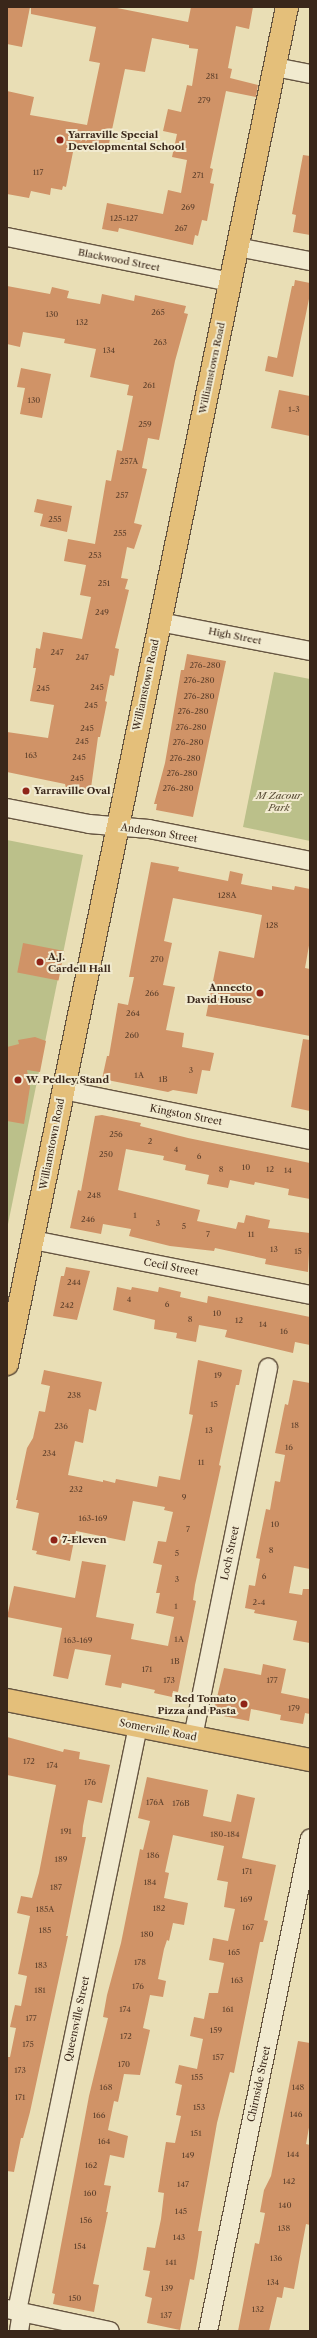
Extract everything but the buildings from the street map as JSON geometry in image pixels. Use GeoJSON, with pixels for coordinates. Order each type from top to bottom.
{"type":"FeatureCollection","features":[{"type":"Feature","properties":{"kind":"main road","name":"Williamstown Road"},"geometry":{"type":"LineString","coordinates":[[7,1364],[116,826],[160,622],[287,7]]}},
{"type":"Feature","properties":{"kind":"main road","name":"Somerville Road"},"geometry":{"type":"LineString","coordinates":[[7,1700],[310,1760]]}},
{"type":"Feature","properties":{"kind":"street"},"geometry":{"type":"LineString","coordinates":[[275,67],[310,74]]}},
{"type":"Feature","properties":{"kind":"street","name":"Blackwood Street"},"geometry":{"type":"LineString","coordinates":[[7,237],[230,282]]}},
{"type":"Feature","properties":{"kind":"street"},"geometry":{"type":"LineString","coordinates":[[237,247],[310,261]]}},
{"type":"Feature","properties":{"kind":"street","name":"High Street"},"geometry":{"type":"LineString","coordinates":[[160,622],[310,651]]}},
{"type":"Feature","properties":{"kind":"street","name":"Anderson Street"},"geometry":{"type":"LineString","coordinates":[[7,808],[88,824],[142,828],[310,861]]}},
{"type":"Feature","properties":{"kind":"street","name":"Kingston Street"},"geometry":{"type":"LineString","coordinates":[[62,1090],[310,1140]]}},
{"type":"Feature","properties":{"kind":"street","name":"Cecil Street"},"geometry":{"type":"LineString","coordinates":[[33,1240],[310,1295]]}},
{"type":"Feature","properties":{"kind":"street","name":"Loch Street"},"geometry":{"type":"LineString","coordinates":[[193,1737],[268,1368]]}},
{"type":"Feature","properties":{"kind":"street","name":"Queensville Street"},"geometry":{"type":"LineString","coordinates":[[19,2331],[15,2311],[138,1726]]}},
{"type":"Feature","properties":{"kind":"street","name":"Chirnside Street"},"geometry":{"type":"LineString","coordinates":[[208,2331],[310,1838]]}},
{"type":"Feature","properties":{"kind":"street"},"geometry":{"type":"LineString","coordinates":[[15,2311],[110,2331]]}},
{"type":"Feature","properties":{"kind":"green space","name":"M Zacour Park"},"geometry":{"type":"Polygon","coordinates":[[[274,672],[310,679],[310,841],[243,827],[274,672]]]}},
{"type":"Feature","properties":{"kind":"green space"},"geometry":{"type":"Polygon","coordinates":[[[7,840],[83,855],[7,1229],[7,840]]]}},
{"type":"Feature","properties":{"kind":"place","name":"Yarraville Special Developmental School"},"geometry":{"type":"Point","coordinates":[60,140]}},
{"type":"Feature","properties":{"kind":"place","name":"Yarraville Oval"},"geometry":{"type":"Point","coordinates":[26,791]}},
{"type":"Feature","properties":{"kind":"place","name":"A.J. Cardell Hall"},"geometry":{"type":"Point","coordinates":[40,962]}},
{"type":"Feature","properties":{"kind":"place","name":"Annecto David House"},"geometry":{"type":"Point","coordinates":[260,993]}},
{"type":"Feature","properties":{"kind":"place","name":"W. Pedley Stand"},"geometry":{"type":"Point","coordinates":[18,1080]}},
{"type":"Feature","properties":{"kind":"place","name":"7-Eleven"},"geometry":{"type":"Point","coordinates":[54,1540]}},
{"type":"Feature","properties":{"kind":"place","name":"Red Tomato Pizza and Pasta"},"geometry":{"type":"Point","coordinates":[244,1704]}}]}
